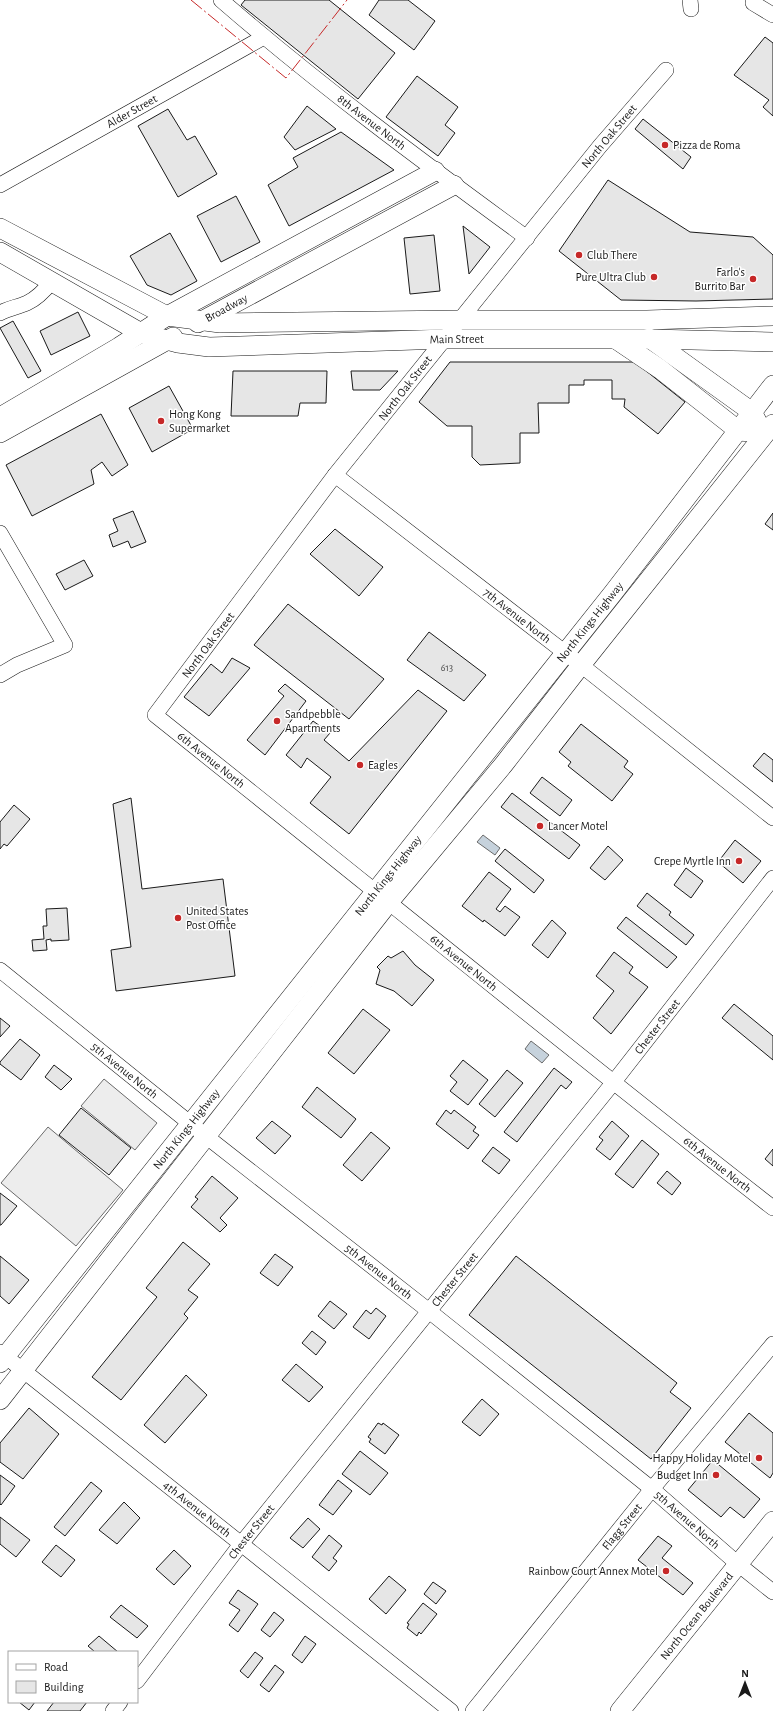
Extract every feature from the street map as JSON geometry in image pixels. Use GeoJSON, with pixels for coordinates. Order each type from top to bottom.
{"type":"FeatureCollection","features":[{"type":"Feature","properties":{"kind":"main road","name":"Broadway"},"geometry":{"type":"LineString","coordinates":[[0,417],[167,316],[435,171]]}},
{"type":"Feature","properties":{"kind":"main road","name":"Broadway"},"geometry":{"type":"LineString","coordinates":[[0,433],[201,321],[454,185]]}},
{"type":"Feature","properties":{"kind":"main road","name":"Main Street"},"geometry":{"type":"LineString","coordinates":[[0,228],[167,316],[201,321],[235,323],[460,320],[619,320],[773,316]]}},
{"type":"Feature","properties":{"kind":"main road","name":"Main Street"},"geometry":{"type":"LineString","coordinates":[[0,252],[141,333],[168,340],[209,347],[445,338],[650,339],[773,342]]}},
{"type":"Feature","properties":{"kind":"main road"},"geometry":{"type":"LineString","coordinates":[[619,320],[650,339],[752,412],[770,433]]}},
{"type":"Feature","properties":{"kind":"main road"},"geometry":{"type":"LineString","coordinates":[[617,340],[660,370],[739,430],[770,433]]}},
{"type":"Feature","properties":{"kind":"main road","name":"North Kings Highway"},"geometry":{"type":"LineString","coordinates":[[0,1400],[207,1137],[383,896],[566,653],[773,385]]}},
{"type":"Feature","properties":{"kind":"main road","name":"North Kings Highway"},"geometry":{"type":"LineString","coordinates":[[2,1357],[191,1124],[383,896],[504,764],[581,664],[770,433]]}},
{"type":"Feature","properties":{"kind":"main road","name":"North Ocean Boulevard"},"geometry":{"type":"LineString","coordinates":[[620,1711],[773,1521]]}},
{"type":"Feature","properties":{"kind":"street","name":"8th Avenue North"},"geometry":{"type":"LineString","coordinates":[[221,0],[264,37],[435,171],[527,238]]}},
{"type":"Feature","properties":{"kind":"street"},"geometry":{"type":"LineString","coordinates":[[758,1],[773,14]]}},
{"type":"Feature","properties":{"kind":"street","name":"Alder Street"},"geometry":{"type":"LineString","coordinates":[[0,185],[264,37]]}},
{"type":"Feature","properties":{"kind":"street","name":"North Oak Street"},"geometry":{"type":"LineString","coordinates":[[155,715],[335,475],[600,146],[666,70]]}},
{"type":"Feature","properties":{"kind":"street"},"geometry":{"type":"LineString","coordinates":[[0,313],[9,308],[26,304],[42,294],[52,281]]}},
{"type":"Feature","properties":{"kind":"street","name":"7th Avenue North"},"geometry":{"type":"LineString","coordinates":[[335,475],[581,664],[773,818]]}},
{"type":"Feature","properties":{"kind":"street"},"geometry":{"type":"LineString","coordinates":[[0,532],[65,645],[17,665],[0,675]]}},
{"type":"Feature","properties":{"kind":"street","name":"6th Avenue North"},"geometry":{"type":"LineString","coordinates":[[155,715],[383,896],[613,1083],[773,1208]]}},
{"type":"Feature","properties":{"kind":"street","name":"Chester Street"},"geometry":{"type":"LineString","coordinates":[[138,1680],[240,1544],[613,1083],[773,878]]}},
{"type":"Feature","properties":{"kind":"street","name":"5th Avenue North"},"geometry":{"type":"LineString","coordinates":[[0,970],[207,1137],[429,1311],[652,1489],[738,1564],[773,1592]]}},
{"type":"Feature","properties":{"kind":"street","name":"Flagg Street"},"geometry":{"type":"LineString","coordinates":[[473,1711],[652,1489],[773,1344]]}},
{"type":"Feature","properties":{"kind":"street","name":"4th Avenue North"},"geometry":{"type":"LineString","coordinates":[[2,1357],[24,1370],[240,1544],[452,1711]]}},
{"type":"Feature","properties":{"kind":"street"},"geometry":{"type":"LineString","coordinates":[[113,1711],[119,1703]]}},
{"type":"Feature","properties":{"kind":"shaded area"},"geometry":{"type":"Polygon","coordinates":[[[483,835],[500,848],[495,855],[477,842],[483,835]]]}},
{"type":"Feature","properties":{"kind":"shaded area"},"geometry":{"type":"Polygon","coordinates":[[[531,1041],[549,1055],[542,1063],[525,1049],[531,1041]]]}},
{"type":"Feature","properties":{"kind":"shaded area"},"geometry":{"type":"Polygon","coordinates":[[[104,1079],[157,1123],[135,1150],[81,1106],[104,1079]]]}},
{"type":"Feature","properties":{"kind":"shaded area"},"geometry":{"type":"Polygon","coordinates":[[[48,1127],[123,1190],[76,1246],[1,1183],[48,1127]]]}},
{"type":"Feature","properties":{"kind":"building"},"geometry":{"type":"Polygon","coordinates":[[[245,0],[329,0],[395,53],[358,99],[241,5],[245,0]]]}},
{"type":"Feature","properties":{"kind":"building"},"geometry":{"type":"Polygon","coordinates":[[[379,0],[408,0],[435,21],[414,50],[369,15],[379,0]]]}},
{"type":"Feature","properties":{"kind":"building"},"geometry":{"type":"Polygon","coordinates":[[[765,37],[773,43],[773,116],[763,107],[769,100],[734,75],[765,37]]]}},
{"type":"Feature","properties":{"kind":"building"},"geometry":{"type":"Polygon","coordinates":[[[417,76],[458,107],[445,125],[455,133],[438,156],[386,117],[417,76]]]}},
{"type":"Feature","properties":{"kind":"building"},"geometry":{"type":"Polygon","coordinates":[[[307,106],[336,129],[295,150],[284,137],[307,106]]]}},
{"type":"Feature","properties":{"kind":"building"},"geometry":{"type":"Polygon","coordinates":[[[168,109],[187,140],[195,136],[217,174],[178,197],[138,126],[168,109]]]}},
{"type":"Feature","properties":{"kind":"building"},"geometry":{"type":"Polygon","coordinates":[[[643,119],[691,157],[683,169],[635,129],[643,119]]]}},
{"type":"Feature","properties":{"kind":"building"},"geometry":{"type":"Polygon","coordinates":[[[341,132],[394,170],[289,226],[268,185],[298,167],[293,158],[341,132]]]}},
{"type":"Feature","properties":{"kind":"building"},"geometry":{"type":"Polygon","coordinates":[[[608,180],[690,232],[753,237],[773,255],[773,299],[696,301],[621,300],[559,251],[608,180]]]}},
{"type":"Feature","properties":{"kind":"building"},"geometry":{"type":"Polygon","coordinates":[[[236,196],[260,242],[221,262],[197,216],[236,196]]]}},
{"type":"Feature","properties":{"kind":"building"},"geometry":{"type":"Polygon","coordinates":[[[463,226],[490,247],[469,274],[463,226]]]}},
{"type":"Feature","properties":{"kind":"building"},"geometry":{"type":"Polygon","coordinates":[[[170,233],[197,281],[171,295],[147,285],[130,256],[170,233]]]}},
{"type":"Feature","properties":{"kind":"building"},"geometry":{"type":"Polygon","coordinates":[[[434,235],[440,291],[410,294],[404,238],[434,235]]]}},
{"type":"Feature","properties":{"kind":"building"},"geometry":{"type":"Polygon","coordinates":[[[78,312],[90,336],[51,355],[40,331],[78,312]]]}},
{"type":"Feature","properties":{"kind":"building"},"geometry":{"type":"Polygon","coordinates":[[[13,321],[41,371],[28,378],[0,328],[13,321]]]}},
{"type":"Feature","properties":{"kind":"building"},"geometry":{"type":"Polygon","coordinates":[[[450,362],[635,362],[685,402],[658,434],[624,407],[625,399],[612,399],[612,380],[584,380],[584,385],[569,385],[569,403],[538,403],[539,433],[520,433],[520,463],[480,465],[472,457],[472,426],[447,426],[419,402],[450,362]]]}},
{"type":"Feature","properties":{"kind":"building"},"geometry":{"type":"Polygon","coordinates":[[[233,371],[327,371],[326,403],[300,403],[298,416],[231,416],[233,371]]]}},
{"type":"Feature","properties":{"kind":"building"},"geometry":{"type":"Polygon","coordinates":[[[351,371],[398,371],[380,390],[353,390],[351,371]]]}},
{"type":"Feature","properties":{"kind":"building"},"geometry":{"type":"Polygon","coordinates":[[[169,386],[193,429],[152,452],[129,408],[169,386]]]}},
{"type":"Feature","properties":{"kind":"building"},"geometry":{"type":"Polygon","coordinates":[[[101,414],[128,465],[112,476],[102,462],[91,470],[94,484],[32,516],[6,465],[101,414]]]}},
{"type":"Feature","properties":{"kind":"building"},"geometry":{"type":"Polygon","coordinates":[[[133,511],[146,542],[131,548],[128,541],[113,547],[109,535],[118,531],[113,519],[133,511]]]}},
{"type":"Feature","properties":{"kind":"building"},"geometry":{"type":"Polygon","coordinates":[[[773,513],[773,530],[765,524],[773,513]]]}},
{"type":"Feature","properties":{"kind":"building"},"geometry":{"type":"Polygon","coordinates":[[[335,529],[383,567],[359,596],[310,554],[335,529]]]}},
{"type":"Feature","properties":{"kind":"building"},"geometry":{"type":"Polygon","coordinates":[[[84,560],[93,576],[65,590],[56,574],[84,560]]]}},
{"type":"Feature","properties":{"kind":"building"},"geometry":{"type":"Polygon","coordinates":[[[288,604],[384,679],[349,719],[254,645],[288,604]]]}},
{"type":"Feature","properties":{"kind":"building"},"geometry":{"type":"Polygon","coordinates":[[[429,632],[486,675],[464,701],[407,660],[429,632]]]}},
{"type":"Feature","properties":{"kind":"building"},"geometry":{"type":"Polygon","coordinates":[[[232,658],[250,668],[209,716],[184,697],[211,664],[222,673],[232,658]]]}},
{"type":"Feature","properties":{"kind":"building","name":"Sandpebble Apartments"},"geometry":{"type":"Polygon","coordinates":[[[285,684],[306,701],[265,755],[247,740],[284,696],[278,691],[285,684]]]}},
{"type":"Feature","properties":{"kind":"building","name":"Eagles"},"geometry":{"type":"Polygon","coordinates":[[[418,690],[447,711],[349,834],[310,803],[331,777],[307,758],[301,768],[286,755],[313,721],[330,733],[324,740],[349,761],[418,690]]]}},
{"type":"Feature","properties":{"kind":"building"},"geometry":{"type":"Polygon","coordinates":[[[581,724],[628,761],[624,767],[633,774],[612,801],[568,766],[571,762],[559,752],[581,724]]]}},
{"type":"Feature","properties":{"kind":"building"},"geometry":{"type":"Polygon","coordinates":[[[764,753],[773,760],[773,782],[753,766],[764,753]]]}},
{"type":"Feature","properties":{"kind":"building"},"geometry":{"type":"Polygon","coordinates":[[[542,777],[572,800],[560,816],[530,793],[542,777]]]}},
{"type":"Feature","properties":{"kind":"building","name":"Lancer Motel"},"geometry":{"type":"Polygon","coordinates":[[[512,793],[580,845],[569,859],[501,807],[512,793]]]}},
{"type":"Feature","properties":{"kind":"building","name":"United States Post Office"},"geometry":{"type":"Polygon","coordinates":[[[131,798],[142,889],[223,879],[235,976],[116,991],[111,950],[131,947],[113,804],[131,798]]]}},
{"type":"Feature","properties":{"kind":"building"},"geometry":{"type":"Polygon","coordinates":[[[14,805],[30,819],[7,846],[4,844],[0,849],[0,822],[14,805]]]}},
{"type":"Feature","properties":{"kind":"building","name":"Crepe Myrtle Inn"},"geometry":{"type":"Polygon","coordinates":[[[735,840],[761,861],[743,883],[718,862],[735,840]]]}},
{"type":"Feature","properties":{"kind":"building"},"geometry":{"type":"Polygon","coordinates":[[[608,846],[623,860],[605,880],[590,868],[608,846]]]}},
{"type":"Feature","properties":{"kind":"building"},"geometry":{"type":"Polygon","coordinates":[[[505,849],[544,880],[534,893],[495,861],[505,849]]]}},
{"type":"Feature","properties":{"kind":"building"},"geometry":{"type":"Polygon","coordinates":[[[686,868],[703,881],[691,898],[674,885],[686,868]]]}},
{"type":"Feature","properties":{"kind":"building"},"geometry":{"type":"Polygon","coordinates":[[[489,872],[511,889],[496,909],[500,912],[505,906],[520,917],[505,936],[462,906],[489,872]]]}},
{"type":"Feature","properties":{"kind":"building"},"geometry":{"type":"Polygon","coordinates":[[[647,893],[671,912],[669,915],[694,935],[686,945],[637,906],[647,893]]]}},
{"type":"Feature","properties":{"kind":"building"},"geometry":{"type":"Polygon","coordinates":[[[67,908],[69,940],[46,940],[47,950],[33,951],[32,940],[44,939],[43,926],[47,926],[46,909],[67,908]]]}},
{"type":"Feature","properties":{"kind":"building"},"geometry":{"type":"Polygon","coordinates":[[[626,917],[677,957],[667,968],[617,928],[626,917]]]}},
{"type":"Feature","properties":{"kind":"building"},"geometry":{"type":"Polygon","coordinates":[[[552,920],[566,933],[548,958],[532,945],[552,920]]]}},
{"type":"Feature","properties":{"kind":"building"},"geometry":{"type":"Polygon","coordinates":[[[403,951],[415,965],[434,980],[412,1006],[394,991],[376,984],[380,970],[377,967],[388,956],[391,958],[403,951]]]}},
{"type":"Feature","properties":{"kind":"building"},"geometry":{"type":"Polygon","coordinates":[[[614,952],[633,967],[629,973],[648,987],[611,1034],[593,1018],[614,991],[596,976],[614,952]]]}},
{"type":"Feature","properties":{"kind":"building"},"geometry":{"type":"Polygon","coordinates":[[[734,1004],[773,1036],[773,1060],[722,1018],[734,1004]]]}},
{"type":"Feature","properties":{"kind":"building"},"geometry":{"type":"Polygon","coordinates":[[[363,1009],[390,1030],[354,1074],[328,1053],[363,1009]]]}},
{"type":"Feature","properties":{"kind":"building"},"geometry":{"type":"Polygon","coordinates":[[[0,1018],[10,1026],[0,1037],[0,1018]]]}},
{"type":"Feature","properties":{"kind":"building"},"geometry":{"type":"Polygon","coordinates":[[[20,1039],[40,1055],[21,1080],[0,1064],[0,1062],[20,1039]]]}},
{"type":"Feature","properties":{"kind":"building"},"geometry":{"type":"Polygon","coordinates":[[[463,1060],[488,1080],[468,1105],[450,1091],[457,1082],[450,1076],[463,1060]]]}},
{"type":"Feature","properties":{"kind":"building"},"geometry":{"type":"Polygon","coordinates":[[[54,1065],[72,1079],[61,1090],[45,1077],[54,1065]]]}},
{"type":"Feature","properties":{"kind":"building"},"geometry":{"type":"Polygon","coordinates":[[[554,1068],[572,1082],[566,1089],[561,1085],[517,1142],[504,1132],[554,1068]]]}},
{"type":"Feature","properties":{"kind":"building"},"geometry":{"type":"Polygon","coordinates":[[[507,1070],[523,1083],[495,1117],[479,1104],[507,1070]]]}},
{"type":"Feature","properties":{"kind":"building"},"geometry":{"type":"Polygon","coordinates":[[[317,1087],[356,1119],[341,1138],[302,1107],[317,1087]]]}},
{"type":"Feature","properties":{"kind":"building"},"geometry":{"type":"Polygon","coordinates":[[[81,1108],[131,1148],[109,1175],[59,1135],[81,1108]]]}},
{"type":"Feature","properties":{"kind":"building"},"geometry":{"type":"Polygon","coordinates":[[[446,1110],[451,1114],[454,1110],[476,1127],[473,1131],[479,1135],[468,1149],[436,1124],[446,1110]]]}},
{"type":"Feature","properties":{"kind":"building"},"geometry":{"type":"Polygon","coordinates":[[[272,1121],[291,1136],[275,1154],[256,1138],[272,1121]]]}},
{"type":"Feature","properties":{"kind":"building"},"geometry":{"type":"Polygon","coordinates":[[[612,1121],[629,1136],[610,1160],[596,1149],[603,1140],[599,1137],[612,1121]]]}},
{"type":"Feature","properties":{"kind":"building"},"geometry":{"type":"Polygon","coordinates":[[[371,1132],[390,1148],[362,1181],[343,1165],[371,1132]]]}},
{"type":"Feature","properties":{"kind":"building"},"geometry":{"type":"Polygon","coordinates":[[[642,1140],[659,1154],[633,1188],[615,1174],[642,1140]]]}},
{"type":"Feature","properties":{"kind":"building"},"geometry":{"type":"Polygon","coordinates":[[[493,1147],[510,1160],[499,1174],[482,1161],[493,1147]]]}},
{"type":"Feature","properties":{"kind":"building"},"geometry":{"type":"Polygon","coordinates":[[[773,1149],[773,1166],[765,1159],[773,1149]]]}},
{"type":"Feature","properties":{"kind":"building"},"geometry":{"type":"Polygon","coordinates":[[[667,1171],[681,1183],[672,1195],[657,1183],[667,1171]]]}},
{"type":"Feature","properties":{"kind":"building"},"geometry":{"type":"Polygon","coordinates":[[[212,1176],[238,1198],[220,1218],[227,1225],[220,1232],[191,1207],[198,1199],[195,1197],[212,1176]]]}},
{"type":"Feature","properties":{"kind":"building"},"geometry":{"type":"Polygon","coordinates":[[[0,1193],[17,1206],[1,1225],[0,1225],[0,1193]]]}},
{"type":"Feature","properties":{"kind":"building"},"geometry":{"type":"Polygon","coordinates":[[[183,1242],[210,1264],[188,1290],[198,1297],[184,1314],[188,1318],[121,1400],[92,1377],[157,1297],[146,1288],[183,1242]]]}},
{"type":"Feature","properties":{"kind":"building"},"geometry":{"type":"Polygon","coordinates":[[[275,1254],[293,1267],[278,1286],[260,1273],[275,1254]]]}},
{"type":"Feature","properties":{"kind":"building"},"geometry":{"type":"Polygon","coordinates":[[[0,1256],[29,1280],[9,1304],[0,1296],[0,1256]]]}},
{"type":"Feature","properties":{"kind":"building"},"geometry":{"type":"Polygon","coordinates":[[[516,1256],[677,1383],[670,1392],[691,1408],[651,1459],[469,1315],[516,1256]]]}},
{"type":"Feature","properties":{"kind":"building"},"geometry":{"type":"Polygon","coordinates":[[[330,1301],[347,1314],[334,1329],[318,1316],[330,1301]]]}},
{"type":"Feature","properties":{"kind":"building"},"geometry":{"type":"Polygon","coordinates":[[[376,1308],[386,1316],[369,1339],[353,1327],[366,1310],[371,1314],[376,1308]]]}},
{"type":"Feature","properties":{"kind":"building"},"geometry":{"type":"Polygon","coordinates":[[[312,1331],[326,1342],[316,1355],[302,1343],[312,1331]]]}},
{"type":"Feature","properties":{"kind":"building"},"geometry":{"type":"Polygon","coordinates":[[[296,1364],[323,1387],[309,1402],[282,1380],[296,1364]]]}},
{"type":"Feature","properties":{"kind":"building"},"geometry":{"type":"Polygon","coordinates":[[[186,1375],[207,1395],[165,1443],[144,1425],[186,1375]]]}},
{"type":"Feature","properties":{"kind":"building"},"geometry":{"type":"Polygon","coordinates":[[[482,1399],[499,1414],[480,1436],[462,1422],[482,1399]]]}},
{"type":"Feature","properties":{"kind":"building"},"geometry":{"type":"Polygon","coordinates":[[[29,1408],[59,1434],[23,1479],[0,1462],[0,1443],[29,1408]]]}},
{"type":"Feature","properties":{"kind":"building","name":"Happy Holiday Motel"},"geometry":{"type":"Polygon","coordinates":[[[749,1413],[773,1433],[773,1473],[770,1478],[725,1442],[749,1413]]]}},
{"type":"Feature","properties":{"kind":"building"},"geometry":{"type":"Polygon","coordinates":[[[378,1423],[382,1425],[383,1423],[399,1435],[385,1454],[369,1442],[371,1439],[368,1437],[378,1423]]]}},
{"type":"Feature","properties":{"kind":"building"},"geometry":{"type":"Polygon","coordinates":[[[360,1451],[388,1473],[370,1495],[342,1474],[360,1451]]]}},
{"type":"Feature","properties":{"kind":"building","name":"Budget Inn"},"geometry":{"type":"Polygon","coordinates":[[[713,1460],[760,1499],[744,1518],[730,1507],[721,1517],[688,1490],[713,1460]]]}},
{"type":"Feature","properties":{"kind":"building"},"geometry":{"type":"Polygon","coordinates":[[[0,1475],[15,1486],[1,1505],[0,1504],[0,1475]]]}},
{"type":"Feature","properties":{"kind":"building"},"geometry":{"type":"Polygon","coordinates":[[[338,1480],[352,1491],[333,1515],[319,1505],[338,1480]]]}},
{"type":"Feature","properties":{"kind":"building"},"geometry":{"type":"Polygon","coordinates":[[[91,1482],[102,1491],[65,1536],[54,1527],[91,1482]]]}},
{"type":"Feature","properties":{"kind":"building"},"geometry":{"type":"Polygon","coordinates":[[[124,1502],[140,1518],[117,1544],[99,1530],[124,1502]]]}},
{"type":"Feature","properties":{"kind":"building"},"geometry":{"type":"Polygon","coordinates":[[[0,1517],[30,1540],[16,1557],[0,1544],[0,1517]]]}},
{"type":"Feature","properties":{"kind":"building"},"geometry":{"type":"Polygon","coordinates":[[[308,1518],[320,1529],[303,1548],[290,1538],[308,1518]]]}},
{"type":"Feature","properties":{"kind":"building"},"geometry":{"type":"Polygon","coordinates":[[[329,1535],[342,1546],[333,1558],[337,1561],[329,1571],[312,1557],[329,1535]]]}},
{"type":"Feature","properties":{"kind":"building","name":"Rainbow Court Annex Motel"},"geometry":{"type":"Polygon","coordinates":[[[658,1536],[672,1546],[662,1558],[693,1583],[683,1595],[638,1560],[658,1536]]]}},
{"type":"Feature","properties":{"kind":"building"},"geometry":{"type":"Polygon","coordinates":[[[56,1545],[75,1560],[61,1577],[42,1562],[56,1545]]]}},
{"type":"Feature","properties":{"kind":"building"},"geometry":{"type":"Polygon","coordinates":[[[174,1550],[191,1566],[174,1585],[156,1569],[174,1550]]]}},
{"type":"Feature","properties":{"kind":"building"},"geometry":{"type":"Polygon","coordinates":[[[389,1576],[406,1590],[386,1614],[369,1599],[389,1576]]]}},
{"type":"Feature","properties":{"kind":"building"},"geometry":{"type":"Polygon","coordinates":[[[433,1582],[446,1591],[436,1604],[424,1594],[433,1582]]]}},
{"type":"Feature","properties":{"kind":"building"},"geometry":{"type":"Polygon","coordinates":[[[238,1590],[258,1604],[238,1632],[229,1625],[240,1610],[229,1603],[238,1590]]]}},
{"type":"Feature","properties":{"kind":"building"},"geometry":{"type":"Polygon","coordinates":[[[423,1603],[437,1614],[421,1634],[419,1632],[417,1636],[407,1628],[409,1624],[407,1623],[423,1603]]]}},
{"type":"Feature","properties":{"kind":"building"},"geometry":{"type":"Polygon","coordinates":[[[121,1605],[148,1626],[137,1638],[110,1617],[121,1605]]]}},
{"type":"Feature","properties":{"kind":"building"},"geometry":{"type":"Polygon","coordinates":[[[274,1612],[284,1620],[270,1637],[261,1630],[274,1612]]]}},
{"type":"Feature","properties":{"kind":"building"},"geometry":{"type":"Polygon","coordinates":[[[99,1636],[117,1651],[94,1651],[88,1646],[99,1636]]]}},
{"type":"Feature","properties":{"kind":"building"},"geometry":{"type":"Polygon","coordinates":[[[305,1636],[316,1644],[302,1663],[292,1655],[305,1636]]]}},
{"type":"Feature","properties":{"kind":"building"},"geometry":{"type":"Polygon","coordinates":[[[255,1652],[263,1658],[248,1678],[240,1671],[255,1652]]]}},
{"type":"Feature","properties":{"kind":"building"},"geometry":{"type":"Polygon","coordinates":[[[275,1665],[284,1672],[269,1692],[260,1685],[275,1665]]]}},
{"type":"Feature","properties":{"kind":"building"},"geometry":{"type":"Polygon","coordinates":[[[20,1703],[34,1703],[29,1710],[20,1703]]]}},
{"type":"Feature","properties":{"kind":"building"},"geometry":{"type":"Polygon","coordinates":[[[53,1703],[86,1703],[80,1711],[47,1711],[53,1703]]]}},
{"type":"Feature","properties":{"kind":"power"},"geometry":{"type":"LineString","coordinates":[[191,0],[286,78],[347,0]]}},
{"type":"Feature","properties":{"kind":"place","name":"Pizza de Roma"},"geometry":{"type":"Point","coordinates":[665,145]}},
{"type":"Feature","properties":{"kind":"place","name":"Club There"},"geometry":{"type":"Point","coordinates":[579,255]}},
{"type":"Feature","properties":{"kind":"place","name":"Pure Ultra Club"},"geometry":{"type":"Point","coordinates":[654,277]}},
{"type":"Feature","properties":{"kind":"place","name":"Farlo's Burrito Bar"},"geometry":{"type":"Point","coordinates":[753,279]}},
{"type":"Feature","properties":{"kind":"place","name":"Hong Kong Supermarket"},"geometry":{"type":"Point","coordinates":[161,421]}},
{"type":"Feature","properties":{"kind":"place","name":"Sandpebble Apartments"},"geometry":{"type":"Point","coordinates":[277,721]}},
{"type":"Feature","properties":{"kind":"place","name":"Eagles"},"geometry":{"type":"Point","coordinates":[360,765]}},
{"type":"Feature","properties":{"kind":"place","name":"Lancer Motel"},"geometry":{"type":"Point","coordinates":[540,826]}},
{"type":"Feature","properties":{"kind":"place","name":"Crepe Myrtle Inn"},"geometry":{"type":"Point","coordinates":[739,861]}},
{"type":"Feature","properties":{"kind":"place","name":"United States Post Office"},"geometry":{"type":"Point","coordinates":[178,918]}},
{"type":"Feature","properties":{"kind":"place","name":"Happy Holiday Motel"},"geometry":{"type":"Point","coordinates":[759,1458]}},
{"type":"Feature","properties":{"kind":"place","name":"Budget Inn"},"geometry":{"type":"Point","coordinates":[716,1475]}},
{"type":"Feature","properties":{"kind":"place","name":"Rainbow Court Annex Motel"},"geometry":{"type":"Point","coordinates":[666,1571]}}]}
